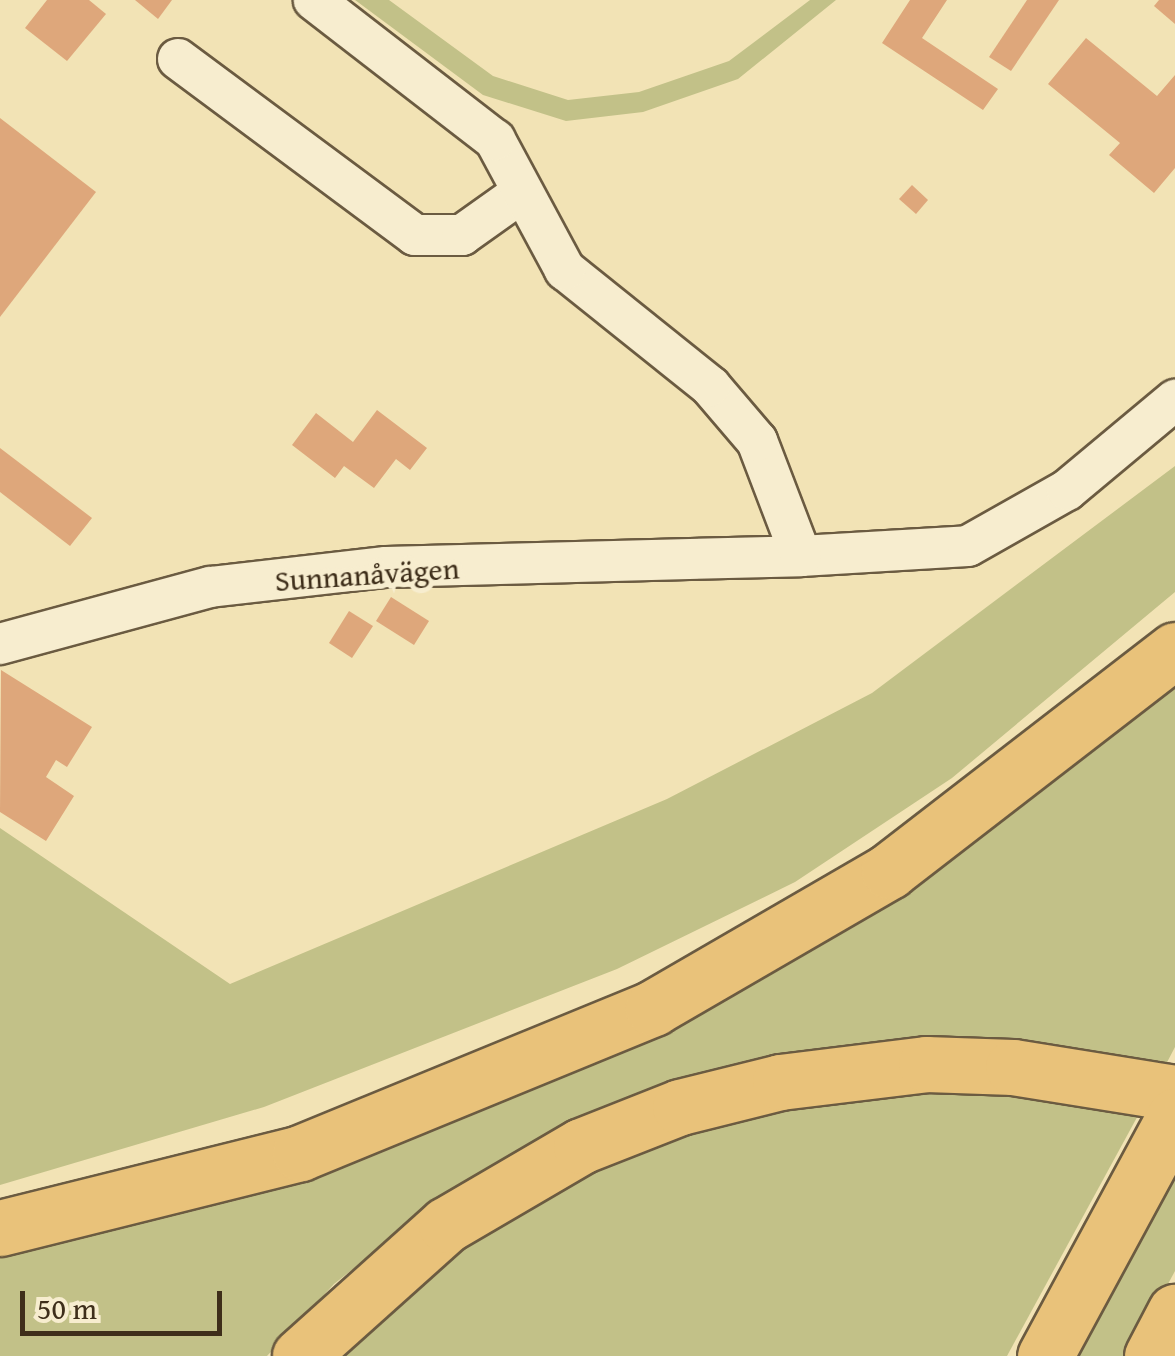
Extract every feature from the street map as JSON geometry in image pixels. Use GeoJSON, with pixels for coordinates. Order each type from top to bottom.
{"type":"FeatureCollection","features":[{"type":"Feature","properties":{"kind":"highway"},"geometry":{"type":"LineString","coordinates":[[0,1228],[300,1152],[653,1008],[889,871],[1175,650]]}},
{"type":"Feature","properties":{"kind":"highway"},"geometry":{"type":"LineString","coordinates":[[300,1356],[460,1216],[581,1146],[680,1108],[780,1082],[926,1064],[1014,1067],[1175,1094]]}},
{"type":"Feature","properties":{"kind":"highway"},"geometry":{"type":"LineString","coordinates":[[1046,1356],[1175,1116]]}},
{"type":"Feature","properties":{"kind":"highway"},"geometry":{"type":"LineString","coordinates":[[1152,1356],[1175,1312]]}},
{"type":"Feature","properties":{"kind":"street"},"geometry":{"type":"LineString","coordinates":[[314,0],[495,140],[565,270],[710,386],[756,441],[801,556]]}},
{"type":"Feature","properties":{"kind":"street"},"geometry":{"type":"LineString","coordinates":[[178,60],[415,235],[462,235],[521,193]]}},
{"type":"Feature","properties":{"kind":"street","name":"Sunnanåvägen"},"geometry":{"type":"LineString","coordinates":[[0,644],[210,587],[386,567],[801,556],[968,546],[1067,490],[1175,400]]}},
{"type":"Feature","properties":{"kind":"shaded area"},"geometry":{"type":"Polygon","coordinates":[[[355,0],[389,0],[493,76],[568,100],[639,92],[729,61],[810,0],[836,0],[738,79],[643,112],[566,121],[483,95],[355,0]]]}},
{"type":"Feature","properties":{"kind":"shaded area"},"geometry":{"type":"Polygon","coordinates":[[[1175,466],[1175,592],[952,778],[795,882],[617,969],[264,1107],[0,1185],[0,828],[230,984],[667,799],[872,693],[1175,466]]]}},
{"type":"Feature","properties":{"kind":"shaded area"},"geometry":{"type":"Polygon","coordinates":[[[1175,673],[1175,1047],[1162,1072],[965,1046],[446,1195],[334,1284],[267,1356],[0,1356],[0,1247],[381,1144],[1175,673]]]}},
{"type":"Feature","properties":{"kind":"shaded area"},"geometry":{"type":"Polygon","coordinates":[[[959,1089],[1141,1110],[1007,1356],[335,1356],[481,1231],[607,1160],[759,1111],[959,1089]]]}},
{"type":"Feature","properties":{"kind":"shaded area"},"geometry":{"type":"Polygon","coordinates":[[[1175,1172],[1175,1271],[1129,1356],[1075,1356],[1175,1172]]]}},
{"type":"Feature","properties":{"kind":"building"},"geometry":{"type":"Polygon","coordinates":[[[47,0],[89,0],[106,14],[67,61],[25,28],[47,0]]]}},
{"type":"Feature","properties":{"kind":"building"},"geometry":{"type":"Polygon","coordinates":[[[135,0],[172,0],[158,19],[135,0]]]}},
{"type":"Feature","properties":{"kind":"building"},"geometry":{"type":"Polygon","coordinates":[[[910,0],[947,0],[922,38],[998,89],[983,110],[882,43],[910,0]]]}},
{"type":"Feature","properties":{"kind":"building"},"geometry":{"type":"Polygon","coordinates":[[[1027,0],[1059,0],[1011,71],[989,57],[1027,0]]]}},
{"type":"Feature","properties":{"kind":"building"},"geometry":{"type":"Polygon","coordinates":[[[1159,0],[1175,0],[1175,24],[1154,6],[1159,0]]]}},
{"type":"Feature","properties":{"kind":"building"},"geometry":{"type":"Polygon","coordinates":[[[1086,38],[1157,96],[1175,75],[1175,168],[1154,193],[1109,155],[1120,143],[1048,84],[1086,38]]]}},
{"type":"Feature","properties":{"kind":"building"},"geometry":{"type":"Polygon","coordinates":[[[0,118],[96,192],[0,317],[0,118]]]}},
{"type":"Feature","properties":{"kind":"building"},"geometry":{"type":"Polygon","coordinates":[[[912,185],[928,200],[916,214],[899,199],[912,185]]]}},
{"type":"Feature","properties":{"kind":"building"},"geometry":{"type":"Polygon","coordinates":[[[377,410],[427,448],[410,470],[396,459],[374,488],[344,466],[335,478],[292,445],[316,413],[353,442],[377,410]]]}},
{"type":"Feature","properties":{"kind":"building"},"geometry":{"type":"Polygon","coordinates":[[[0,448],[92,518],[70,546],[0,492],[0,448]]]}},
{"type":"Feature","properties":{"kind":"building"},"geometry":{"type":"Polygon","coordinates":[[[391,597],[429,621],[414,645],[376,621],[391,597]]]}},
{"type":"Feature","properties":{"kind":"building"},"geometry":{"type":"Polygon","coordinates":[[[349,611],[373,626],[352,658],[329,643],[349,611]]]}},
{"type":"Feature","properties":{"kind":"building"},"geometry":{"type":"Polygon","coordinates":[[[1,670],[92,727],[67,767],[56,760],[46,777],[74,796],[46,841],[0,812],[1,670]]]}}]}
